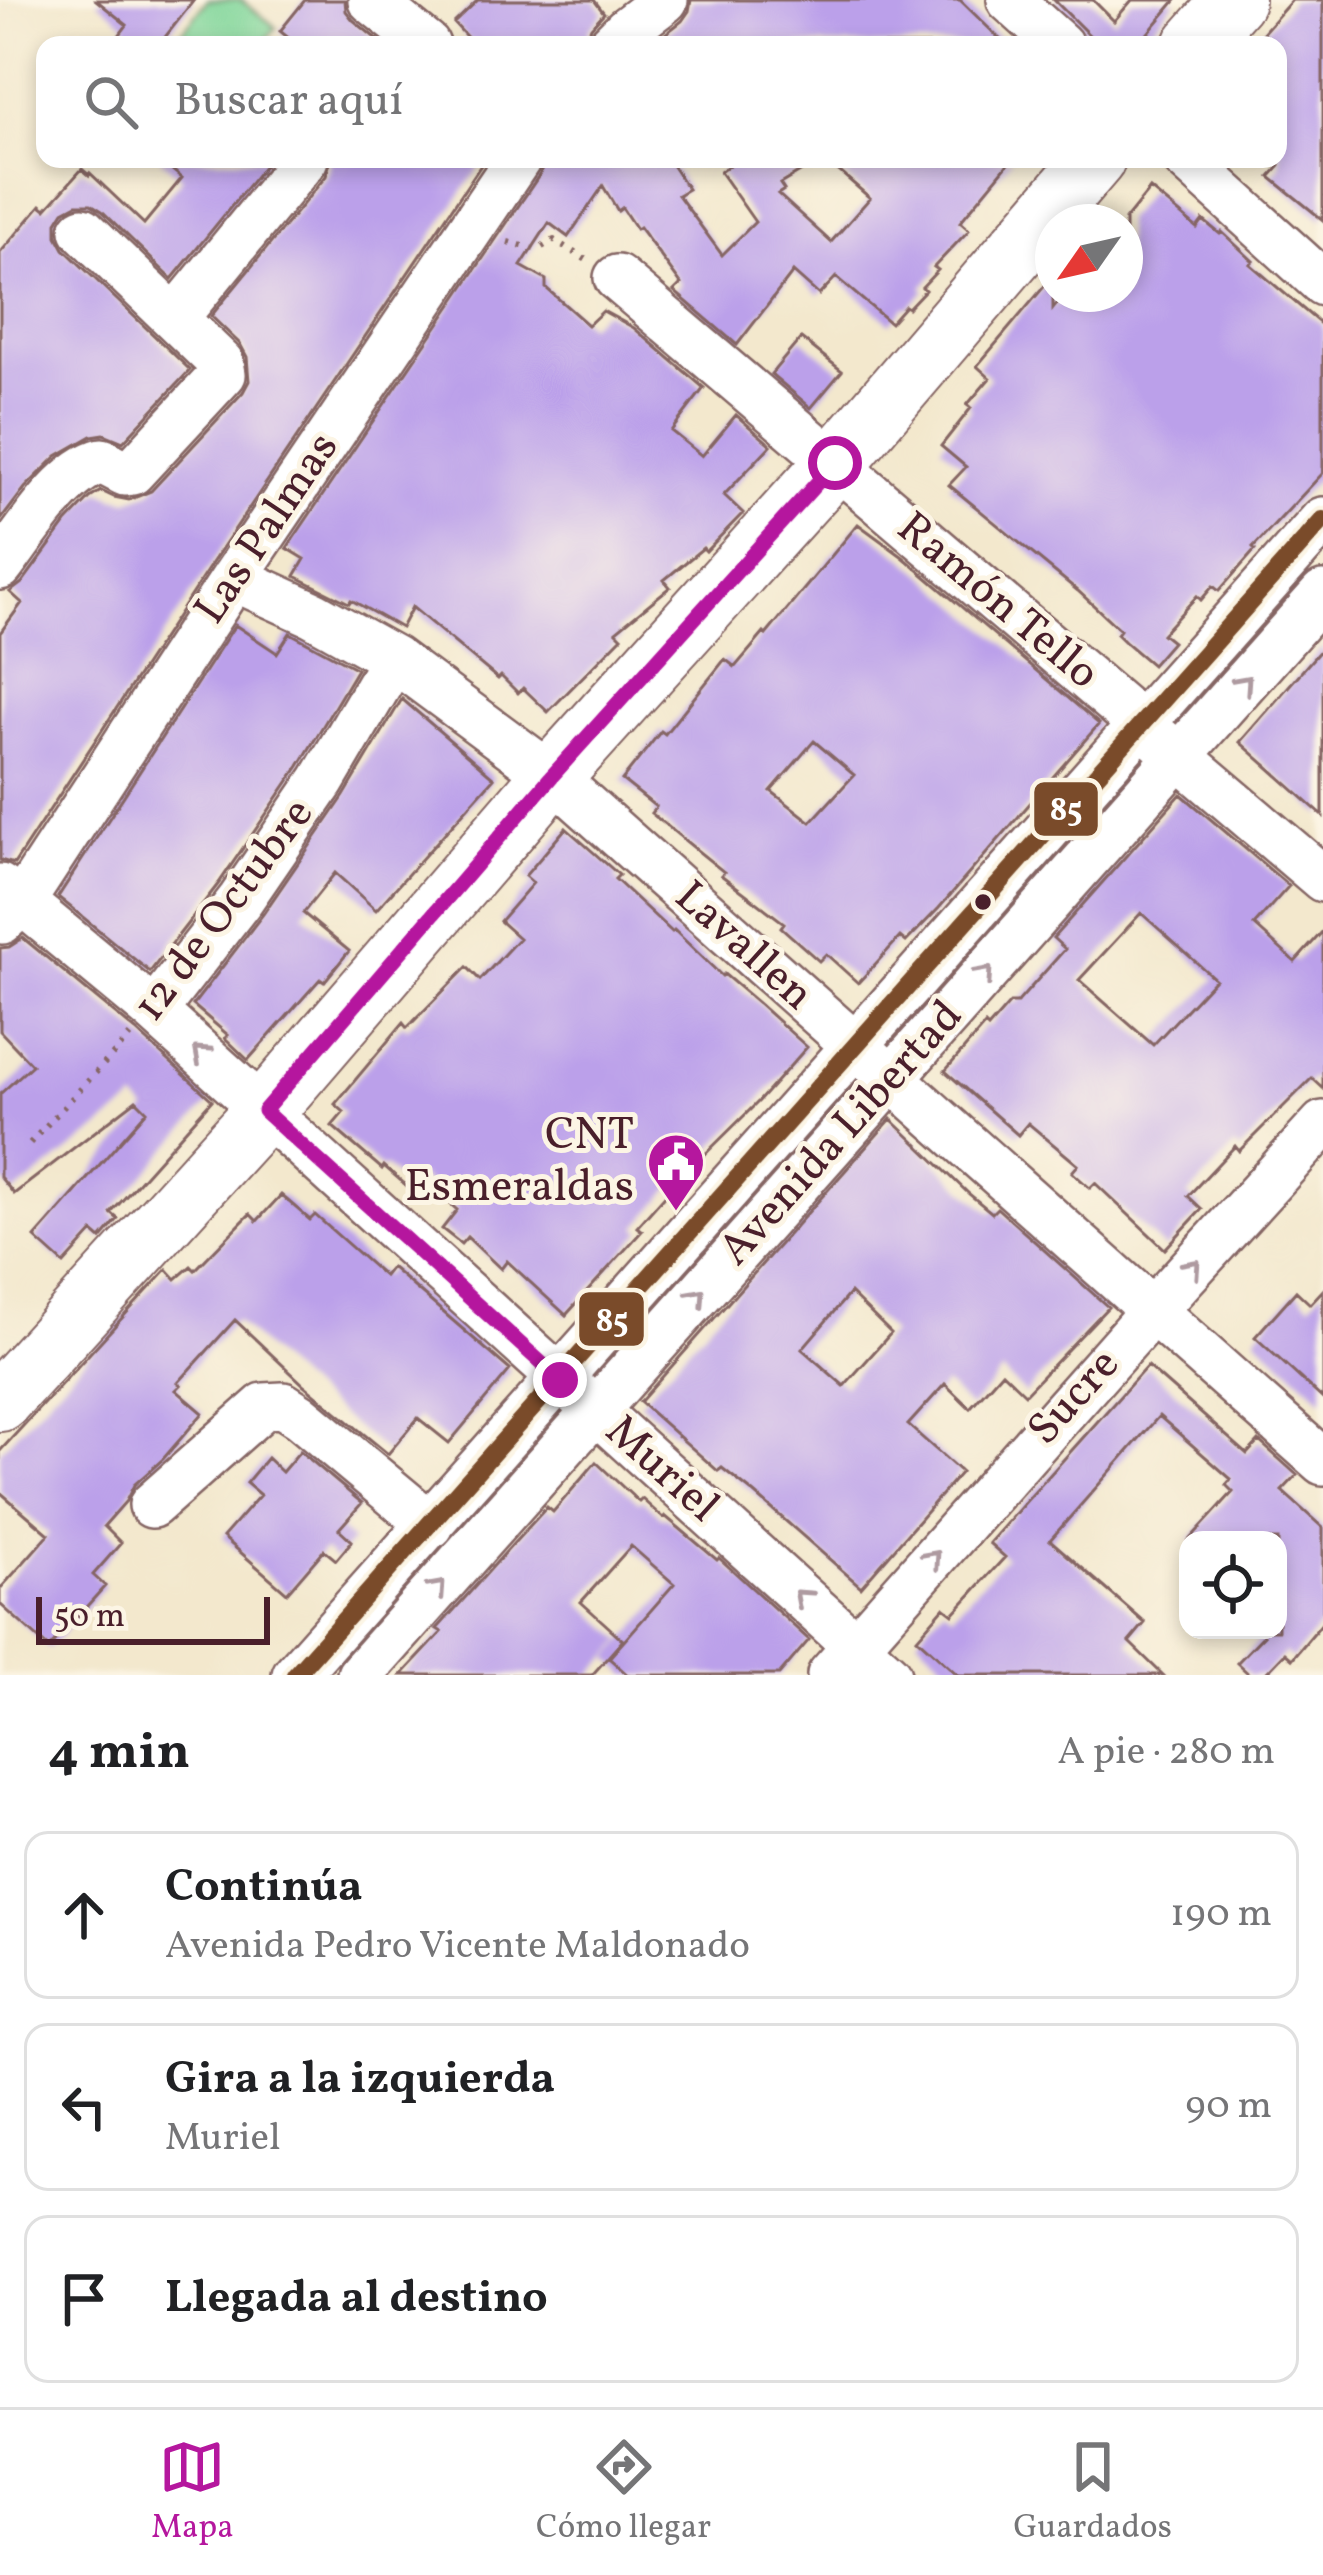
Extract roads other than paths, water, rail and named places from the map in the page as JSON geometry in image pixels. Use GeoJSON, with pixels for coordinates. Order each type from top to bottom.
{"type":"FeatureCollection","features":[{"type":"Feature","properties":{"kind":"main road"},"geometry":{"type":"LineString","coordinates":[[1203,36],[1234,0]]}},
{"type":"Feature","properties":{"kind":"main road"},"geometry":{"type":"LineString","coordinates":[[0,1400],[264,1111],[552,776],[835,463],[1088,168]]}},
{"type":"Feature","properties":{"kind":"street"},"geometry":{"type":"LineString","coordinates":[[370,0],[417,30]]}},
{"type":"Feature","properties":{"kind":"street"},"geometry":{"type":"LineString","coordinates":[[614,24],[665,0]]}},
{"type":"Feature","properties":{"kind":"street"},"geometry":{"type":"LineString","coordinates":[[1023,4],[1052,36]]}},
{"type":"Feature","properties":{"kind":"street"},"geometry":{"type":"LineString","coordinates":[[176,317],[298,168]]}},
{"type":"Feature","properties":{"kind":"street","name":"Las Palmas"},"geometry":{"type":"LineString","coordinates":[[7,904],[512,168]]}},
{"type":"Feature","properties":{"kind":"street"},"geometry":{"type":"LineString","coordinates":[[1196,168],[1323,283]]}},
{"type":"Feature","properties":{"kind":"street"},"geometry":{"type":"LineString","coordinates":[[0,567],[58,492],[86,467],[102,461],[132,472],[224,369],[83,230]]}},
{"type":"Feature","properties":{"kind":"street","name":"Ramón Tello"},"geometry":{"type":"LineString","coordinates":[[617,278],[1323,879]]}},
{"type":"Feature","properties":{"kind":"street","name":"Avenida Libertad"},"geometry":{"type":"LineString","coordinates":[[295,1675],[1323,520]]}},
{"type":"Feature","properties":{"kind":"street","name":"Lavallen"},"geometry":{"type":"LineString","coordinates":[[234,578],[394,658],[552,776],[1323,1462]]}},
{"type":"Feature","properties":{"kind":"street","name":"Avenida Libertad"},"geometry":{"type":"LineString","coordinates":[[360,1675],[1323,594]]}},
{"type":"Feature","properties":{"kind":"street","name":"12 de Octubre"},"geometry":{"type":"LineString","coordinates":[[154,1011],[242,899],[322,781],[394,658]]}},
{"type":"Feature","properties":{"kind":"street","name":"Muriel"},"geometry":{"type":"LineString","coordinates":[[7,904],[154,1011],[595,1411],[858,1665]]}},
{"type":"Feature","properties":{"kind":"street","name":"Sucre"},"geometry":{"type":"LineString","coordinates":[[858,1665],[1154,1310],[1323,1124]]}},
{"type":"Feature","properties":{"kind":"street"},"geometry":{"type":"LineString","coordinates":[[152,1505],[264,1406],[283,1406],[301,1415],[431,1525]]}},
{"type":"Feature","properties":{"kind":"place","name":"CNT Esmeraldas"},"geometry":{"type":"Point","coordinates":[676,1213]}}]}
